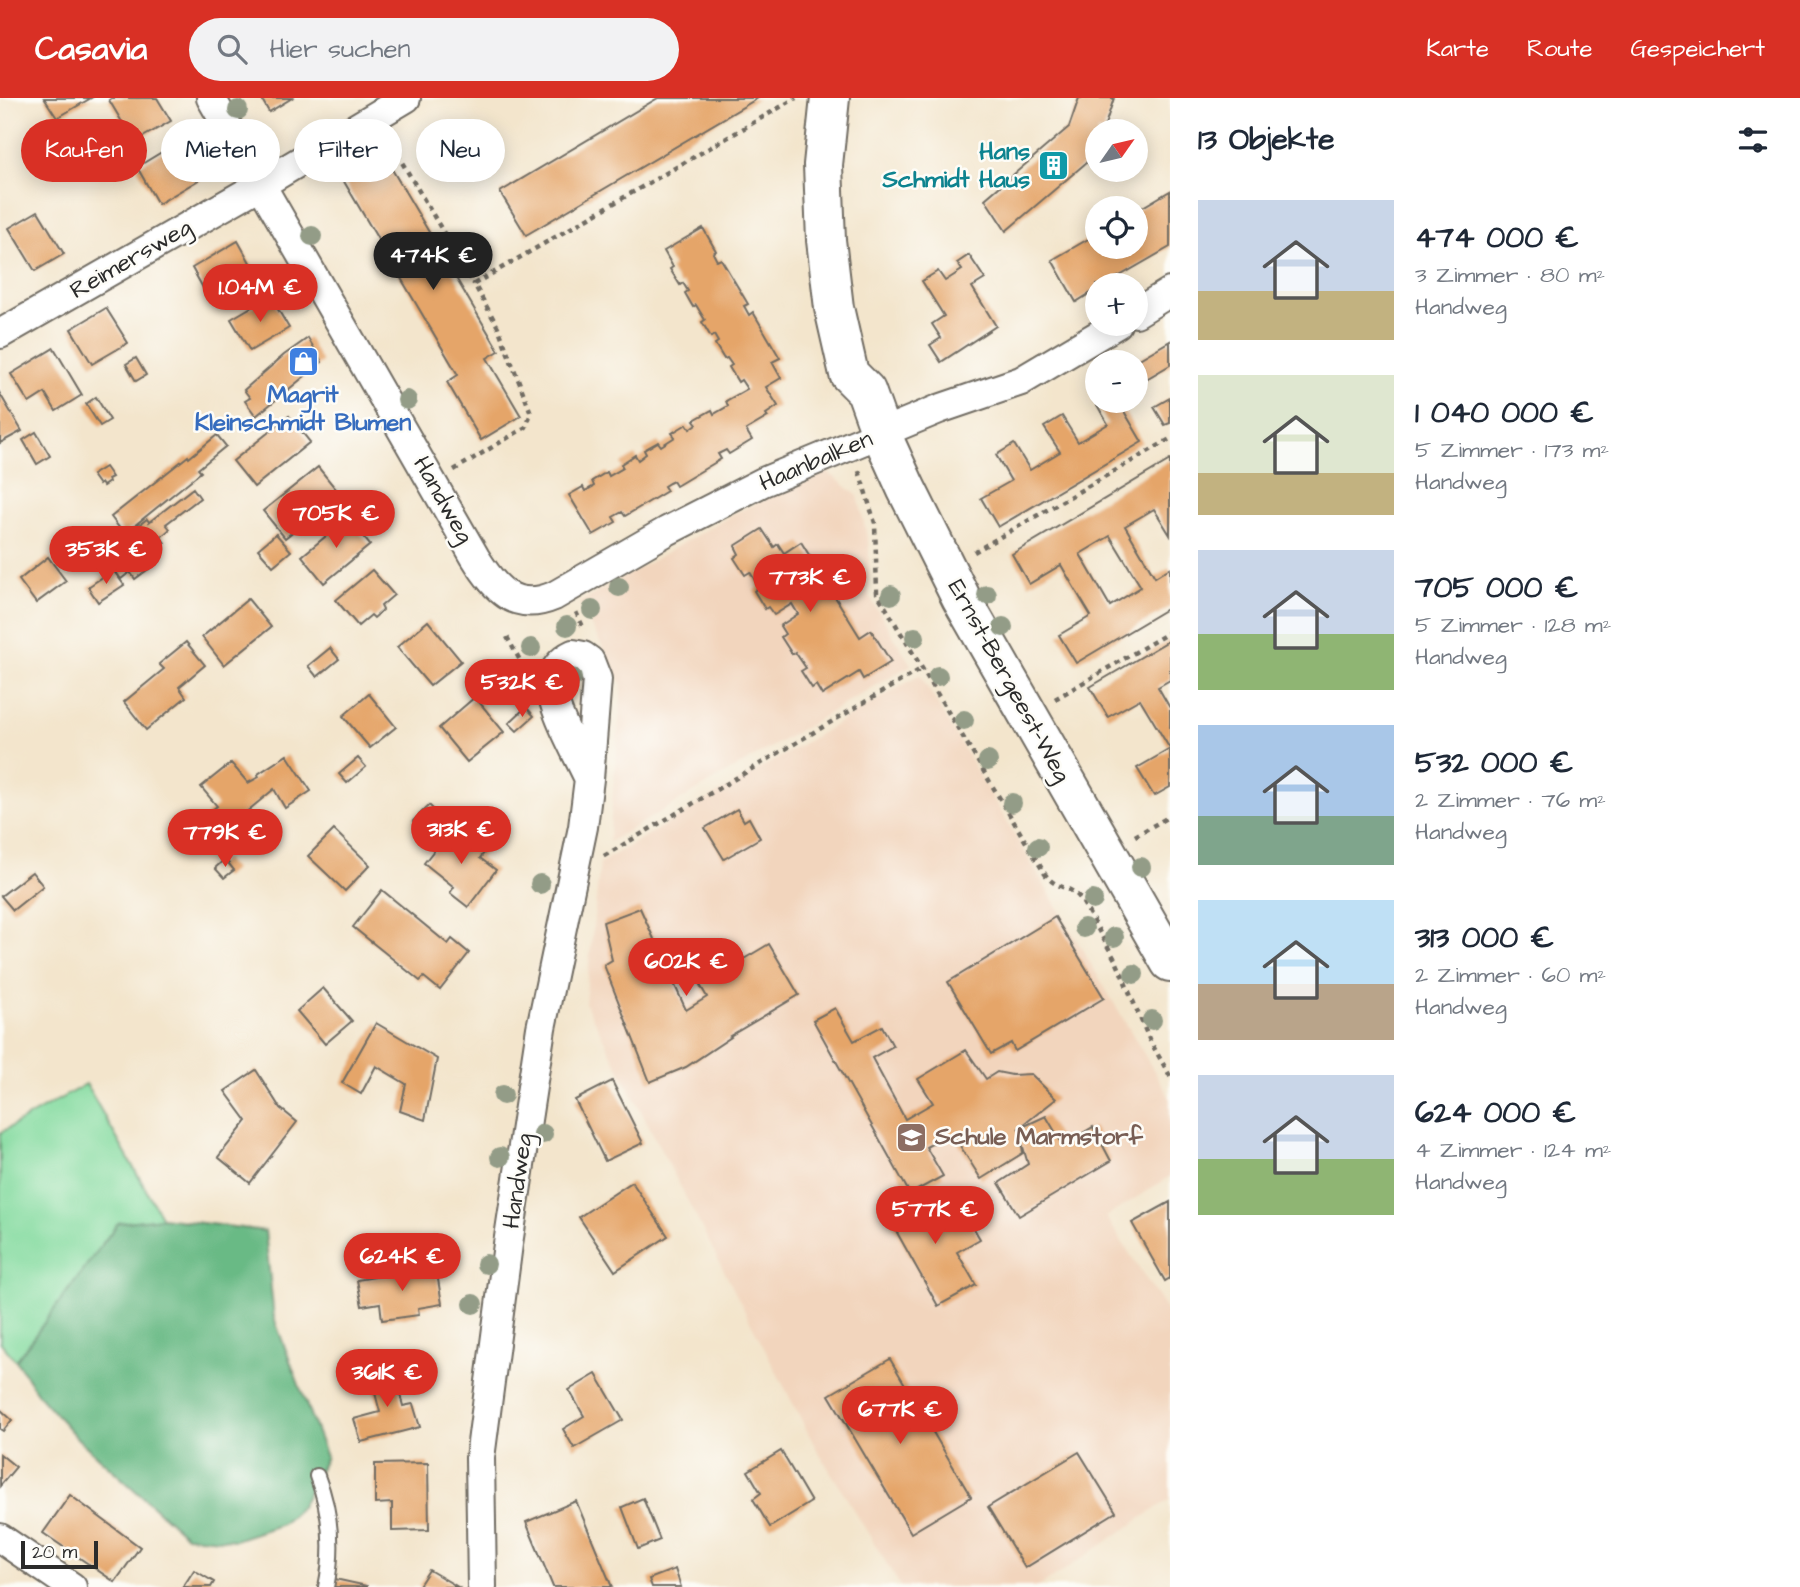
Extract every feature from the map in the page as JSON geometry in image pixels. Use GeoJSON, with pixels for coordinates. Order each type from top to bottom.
{"type":"FeatureCollection","features":[{"type":"Feature","properties":{"kind":"street","name":"Handweg"},"geometry":{"type":"LineString","coordinates":[[211,98],[485,573],[499,589],[517,600]]}},
{"type":"Feature","properties":{"kind":"street","name":"Reimersweg"},"geometry":{"type":"LineString","coordinates":[[0,334],[406,98]]}},
{"type":"Feature","properties":{"kind":"street","name":"Ernst-Bergeest-Weg"},"geometry":{"type":"LineString","coordinates":[[830,98],[823,164],[829,276],[849,374],[866,391],[905,488],[961,598],[1170,962]]}},
{"type":"Feature","properties":{"kind":"street","name":"Ernst-Bergeest-Weg"},"geometry":{"type":"LineString","coordinates":[[856,98],[849,199],[856,281],[872,368],[866,391]]}},
{"type":"Feature","properties":{"kind":"street"},"geometry":{"type":"LineString","coordinates":[[1148,306],[1170,292]]}},
{"type":"Feature","properties":{"kind":"street","name":"Haanbalken"},"geometry":{"type":"LineString","coordinates":[[517,600],[545,600],[727,499],[939,409],[1021,381],[1097,336]]}},
{"type":"Feature","properties":{"kind":"street"},"geometry":{"type":"LineString","coordinates":[[589,779],[561,719],[551,683],[558,665],[566,657],[573,654],[590,661]]}},
{"type":"Feature","properties":{"kind":"street","name":"Handweg"},"geometry":{"type":"LineString","coordinates":[[482,1587],[481,1458],[541,1028],[583,827],[598,689],[594,667],[590,661]]}},
{"type":"Feature","properties":{"kind":"street"},"geometry":{"type":"LineString","coordinates":[[0,1538],[72,1587]]}},
{"type":"Feature","properties":{"kind":"lane"},"geometry":{"type":"LineString","coordinates":[[317,1476],[329,1516],[329,1571],[326,1587]]}},
{"type":"Feature","properties":{"kind":"path"},"geometry":{"type":"LineString","coordinates":[[474,284],[796,98]]}},
{"type":"Feature","properties":{"kind":"path"},"geometry":{"type":"LineString","coordinates":[[375,116],[498,327],[531,413],[526,427],[433,483]]}},
{"type":"Feature","properties":{"kind":"path"},"geometry":{"type":"LineString","coordinates":[[974,552],[1170,439]]}},
{"type":"Feature","properties":{"kind":"path"},"geometry":{"type":"LineString","coordinates":[[856,464],[875,523],[877,593],[1045,874],[1058,887],[1076,892],[1083,901],[1117,963],[1149,1039],[1170,1076]]}},
{"type":"Feature","properties":{"kind":"path"},"geometry":{"type":"LineString","coordinates":[[564,591],[580,619],[588,642],[590,661]]}},
{"type":"Feature","properties":{"kind":"path"},"geometry":{"type":"LineString","coordinates":[[1055,699],[1170,632]]}},
{"type":"Feature","properties":{"kind":"path"},"geometry":{"type":"LineString","coordinates":[[507,637],[527,674],[551,683]]}},
{"type":"Feature","properties":{"kind":"path"},"geometry":{"type":"LineString","coordinates":[[600,858],[921,669]]}},
{"type":"Feature","properties":{"kind":"path"},"geometry":{"type":"LineString","coordinates":[[1135,836],[1170,816]]}},
{"type":"Feature","properties":{"kind":"shaded area"},"geometry":{"type":"Polygon","coordinates":[[[828,472],[858,496],[869,546],[869,596],[911,665],[609,842],[622,684],[579,603],[737,512],[828,472]]]}},
{"type":"Feature","properties":{"kind":"shaded area","name":"Schule Marmstorf"},"geometry":{"type":"Polygon","coordinates":[[[920,675],[1170,1098],[1170,1176],[1106,1217],[1170,1316],[1170,1499],[1039,1587],[901,1587],[816,1448],[585,1003],[600,863],[920,675]]]}},
{"type":"Feature","properties":{"kind":"green space"},"geometry":{"type":"Polygon","coordinates":[[[86,1084],[162,1218],[118,1223],[16,1361],[0,1342],[0,1133],[86,1084]]]}},
{"type":"Feature","properties":{"kind":"green space"},"geometry":{"type":"Polygon","coordinates":[[[162,1218],[265,1231],[274,1318],[326,1457],[301,1507],[282,1524],[235,1540],[186,1536],[78,1439],[40,1397],[16,1361],[118,1223],[162,1218]]]}},
{"type":"Feature","properties":{"kind":"building"},"geometry":{"type":"Polygon","coordinates":[[[44,98],[91,98],[57,118],[44,98]]]}},
{"type":"Feature","properties":{"kind":"building"},"geometry":{"type":"Polygon","coordinates":[[[157,98],[170,119],[161,119],[161,127],[147,135],[147,119],[120,119],[109,100],[157,98]]]}},
{"type":"Feature","properties":{"kind":"building"},"geometry":{"type":"Polygon","coordinates":[[[261,98],[292,98],[269,112],[261,98]]]}},
{"type":"Feature","properties":{"kind":"building"},"geometry":{"type":"Polygon","coordinates":[[[658,98],[758,98],[526,235],[500,192],[658,98]]]}},
{"type":"Feature","properties":{"kind":"building","name":"Hans Schmidt Haus"},"geometry":{"type":"Polygon","coordinates":[[[1079,98],[1114,98],[1107,119],[1085,119],[1085,164],[1006,231],[985,199],[1069,127],[1079,98]]]}},
{"type":"Feature","properties":{"kind":"building"},"geometry":{"type":"Polygon","coordinates":[[[161,152],[161,182],[195,182],[158,204],[146,182],[147,161],[161,152]]]}},
{"type":"Feature","properties":{"kind":"building"},"geometry":{"type":"Polygon","coordinates":[[[344,182],[399,182],[499,351],[487,358],[521,416],[481,440],[447,382],[458,375],[344,182]]]}},
{"type":"Feature","properties":{"kind":"building"},"geometry":{"type":"Polygon","coordinates":[[[1170,191],[1170,247],[1125,273],[1085,273],[1085,296],[1076,302],[1052,260],[1085,241],[1085,259],[1148,259],[1148,204],[1170,191]]]}},
{"type":"Feature","properties":{"kind":"building"},"geometry":{"type":"Polygon","coordinates":[[[38,211],[64,254],[35,271],[9,228],[38,211]]]}},
{"type":"Feature","properties":{"kind":"building"},"geometry":{"type":"Polygon","coordinates":[[[703,228],[716,251],[713,253],[717,261],[721,259],[748,304],[744,306],[749,315],[753,312],[780,358],[772,362],[781,378],[766,387],[778,406],[766,414],[768,417],[746,430],[752,440],[729,454],[726,450],[718,454],[721,459],[676,486],[673,481],[669,483],[664,486],[667,491],[625,516],[622,512],[613,517],[616,522],[593,535],[569,495],[583,487],[585,491],[594,486],[592,481],[607,472],[609,476],[623,468],[621,464],[635,455],[638,460],[646,454],[644,450],[658,442],[661,446],[675,437],[672,433],[687,424],[690,429],[697,424],[694,420],[712,410],[714,414],[728,406],[726,401],[747,389],[741,380],[738,382],[727,358],[724,359],[715,344],[718,342],[714,335],[711,337],[702,322],[705,320],[685,293],[688,291],[683,283],[680,285],[670,269],[673,267],[664,251],[703,228]]]}},
{"type":"Feature","properties":{"kind":"building"},"geometry":{"type":"Polygon","coordinates":[[[238,241],[253,268],[207,295],[192,268],[238,241]]]}},
{"type":"Feature","properties":{"kind":"building"},"geometry":{"type":"Polygon","coordinates":[[[969,255],[985,279],[972,287],[996,326],[941,362],[930,345],[941,338],[932,324],[944,316],[922,281],[938,271],[945,281],[962,270],[957,263],[969,255]]]}},
{"type":"Feature","properties":{"kind":"building"},"geometry":{"type":"Polygon","coordinates":[[[270,296],[289,328],[250,351],[231,319],[270,296]]]}},
{"type":"Feature","properties":{"kind":"building"},"geometry":{"type":"Polygon","coordinates":[[[106,308],[128,343],[92,364],[71,329],[106,308]]]}},
{"type":"Feature","properties":{"kind":"building"},"geometry":{"type":"Polygon","coordinates":[[[308,338],[322,362],[256,416],[245,401],[250,398],[244,390],[308,338]]]}},
{"type":"Feature","properties":{"kind":"building"},"geometry":{"type":"Polygon","coordinates":[[[1170,341],[1170,365],[1148,378],[1148,354],[1170,341]]]}},
{"type":"Feature","properties":{"kind":"building"},"geometry":{"type":"Polygon","coordinates":[[[54,348],[82,395],[56,411],[45,393],[29,403],[11,374],[54,348]]]}},
{"type":"Feature","properties":{"kind":"building"},"geometry":{"type":"Polygon","coordinates":[[[136,358],[146,375],[136,381],[126,364],[136,358]]]}},
{"type":"Feature","properties":{"kind":"building"},"geometry":{"type":"Polygon","coordinates":[[[0,394],[22,431],[0,443],[0,394]]]}},
{"type":"Feature","properties":{"kind":"building"},"geometry":{"type":"Polygon","coordinates":[[[96,397],[110,420],[100,426],[86,404],[96,397]]]}},
{"type":"Feature","properties":{"kind":"building"},"geometry":{"type":"Polygon","coordinates":[[[1170,398],[1170,423],[1165,425],[1154,407],[1170,398]]]}},
{"type":"Feature","properties":{"kind":"building"},"geometry":{"type":"Polygon","coordinates":[[[1102,413],[1125,413],[1142,442],[998,527],[981,498],[1011,481],[996,455],[1014,444],[1030,470],[1060,452],[1044,427],[1062,416],[1078,442],[1108,424],[1102,413]]]}},
{"type":"Feature","properties":{"kind":"building"},"geometry":{"type":"Polygon","coordinates":[[[289,416],[310,442],[254,487],[233,461],[289,416]]]}},
{"type":"Feature","properties":{"kind":"building"},"geometry":{"type":"Polygon","coordinates":[[[36,432],[50,456],[37,464],[23,440],[36,432]]]}},
{"type":"Feature","properties":{"kind":"building"},"geometry":{"type":"Polygon","coordinates":[[[217,435],[226,446],[198,469],[201,472],[124,534],[111,517],[217,435]]]}},
{"type":"Feature","properties":{"kind":"building"},"geometry":{"type":"Polygon","coordinates":[[[1170,460],[1170,535],[1154,509],[1125,526],[1155,577],[1170,568],[1170,607],[1076,663],[1059,635],[1091,616],[1061,565],[1029,584],[1012,554],[1170,460]],[[1110,536],[1080,554],[1110,606],[1141,587],[1110,536]]]}},
{"type":"Feature","properties":{"kind":"building"},"geometry":{"type":"Polygon","coordinates":[[[105,467],[112,477],[103,486],[101,483],[99,485],[92,475],[105,467]]]}},
{"type":"Feature","properties":{"kind":"building"},"geometry":{"type":"Polygon","coordinates":[[[318,467],[340,494],[285,538],[263,511],[318,467]]]}},
{"type":"Feature","properties":{"kind":"building"},"geometry":{"type":"Polygon","coordinates":[[[193,488],[200,498],[166,524],[170,529],[161,537],[165,543],[152,552],[159,561],[135,579],[130,572],[121,579],[112,567],[121,560],[115,551],[134,537],[130,532],[147,519],[149,522],[193,488]]]}},
{"type":"Feature","properties":{"kind":"building"},"geometry":{"type":"Polygon","coordinates":[[[348,518],[370,545],[324,583],[302,556],[348,518]]]}},
{"type":"Feature","properties":{"kind":"building"},"geometry":{"type":"Polygon","coordinates":[[[762,529],[774,547],[778,544],[784,553],[801,542],[860,637],[871,630],[891,662],[863,679],[859,672],[822,695],[816,685],[812,688],[801,671],[806,668],[795,652],[792,654],[781,637],[785,634],[780,626],[798,614],[792,604],[774,615],[768,607],[765,609],[754,591],[759,587],[750,572],[745,575],[734,558],[739,554],[735,546],[762,529]]]}},
{"type":"Feature","properties":{"kind":"building"},"geometry":{"type":"Polygon","coordinates":[[[276,534],[291,551],[273,566],[258,549],[276,534]]]}},
{"type":"Feature","properties":{"kind":"building"},"geometry":{"type":"Polygon","coordinates":[[[48,557],[66,581],[36,603],[19,580],[48,557]]]}},
{"type":"Feature","properties":{"kind":"building"},"geometry":{"type":"Polygon","coordinates":[[[113,570],[124,585],[98,602],[88,587],[113,570]]]}},
{"type":"Feature","properties":{"kind":"building"},"geometry":{"type":"Polygon","coordinates":[[[372,570],[394,595],[381,606],[383,610],[374,618],[371,615],[358,626],[336,600],[372,570]]]}},
{"type":"Feature","properties":{"kind":"building"},"geometry":{"type":"Polygon","coordinates":[[[248,599],[271,627],[224,665],[202,637],[248,599]]]}},
{"type":"Feature","properties":{"kind":"building"},"geometry":{"type":"Polygon","coordinates":[[[428,621],[461,661],[430,686],[397,647],[428,621]]]}},
{"type":"Feature","properties":{"kind":"building"},"geometry":{"type":"Polygon","coordinates":[[[1170,640],[1170,680],[1158,687],[1170,708],[1170,749],[1140,699],[1108,717],[1090,687],[1170,640]]]}},
{"type":"Feature","properties":{"kind":"building"},"geometry":{"type":"Polygon","coordinates":[[[186,642],[205,665],[179,687],[186,697],[146,730],[124,702],[164,669],[159,664],[186,642]]]}},
{"type":"Feature","properties":{"kind":"building"},"geometry":{"type":"Polygon","coordinates":[[[330,648],[339,659],[317,677],[308,666],[330,648]]]}},
{"type":"Feature","properties":{"kind":"building"},"geometry":{"type":"Polygon","coordinates":[[[498,669],[515,685],[507,694],[490,678],[498,669]]]}},
{"type":"Feature","properties":{"kind":"building"},"geometry":{"type":"Polygon","coordinates":[[[369,694],[396,727],[370,748],[343,716],[369,694]]]}},
{"type":"Feature","properties":{"kind":"building"},"geometry":{"type":"Polygon","coordinates":[[[475,697],[504,732],[467,762],[439,728],[475,697]]]}},
{"type":"Feature","properties":{"kind":"building"},"geometry":{"type":"Polygon","coordinates":[[[526,707],[534,716],[517,731],[509,723],[526,707]]]}},
{"type":"Feature","properties":{"kind":"building"},"geometry":{"type":"Polygon","coordinates":[[[1170,749],[1170,787],[1154,796],[1137,768],[1170,749]]]}},
{"type":"Feature","properties":{"kind":"building"},"geometry":{"type":"Polygon","coordinates":[[[287,755],[311,791],[285,808],[274,789],[221,833],[206,815],[217,806],[201,787],[231,763],[248,783],[287,755]]]}},
{"type":"Feature","properties":{"kind":"building"},"geometry":{"type":"Polygon","coordinates":[[[358,758],[366,767],[347,783],[339,774],[358,758]]]}},
{"type":"Feature","properties":{"kind":"building"},"geometry":{"type":"Polygon","coordinates":[[[429,805],[439,815],[423,831],[413,821],[429,805]]]}},
{"type":"Feature","properties":{"kind":"building"},"geometry":{"type":"Polygon","coordinates":[[[737,809],[744,821],[749,818],[760,838],[724,859],[705,828],[737,809]]]}},
{"type":"Feature","properties":{"kind":"building"},"geometry":{"type":"Polygon","coordinates":[[[453,826],[485,852],[480,858],[496,870],[468,907],[450,893],[454,887],[424,863],[453,826]]]}},
{"type":"Feature","properties":{"kind":"building"},"geometry":{"type":"Polygon","coordinates":[[[334,830],[370,865],[345,891],[308,856],[334,830]]]}},
{"type":"Feature","properties":{"kind":"building"},"geometry":{"type":"Polygon","coordinates":[[[225,859],[234,870],[224,878],[215,868],[225,859]]]}},
{"type":"Feature","properties":{"kind":"building"},"geometry":{"type":"Polygon","coordinates":[[[32,872],[43,886],[13,910],[1,896],[32,872]]]}},
{"type":"Feature","properties":{"kind":"building"},"geometry":{"type":"Polygon","coordinates":[[[382,890],[448,944],[452,939],[469,953],[440,990],[424,977],[420,981],[353,927],[382,890]]]}},
{"type":"Feature","properties":{"kind":"building"},"geometry":{"type":"Polygon","coordinates":[[[640,908],[686,1010],[707,997],[700,985],[769,944],[799,995],[730,1036],[686,1067],[650,1082],[604,965],[612,960],[603,922],[640,908]]]}},
{"type":"Feature","properties":{"kind":"building"},"geometry":{"type":"Polygon","coordinates":[[[1055,917],[1104,998],[1015,1051],[1011,1043],[991,1054],[948,982],[1055,917]]]}},
{"type":"Feature","properties":{"kind":"building"},"geometry":{"type":"Polygon","coordinates":[[[323,988],[352,1021],[325,1044],[297,1011],[323,988]]]}},
{"type":"Feature","properties":{"kind":"building"},"geometry":{"type":"Polygon","coordinates":[[[835,1008],[854,1041],[882,1026],[893,1046],[872,1058],[905,1119],[933,1103],[918,1079],[966,1050],[986,1079],[997,1072],[1012,1075],[1031,1074],[1056,1099],[1018,1129],[1046,1116],[1063,1145],[1093,1127],[1111,1161],[1019,1216],[999,1183],[1028,1164],[1021,1140],[1023,1153],[981,1179],[952,1133],[926,1147],[943,1176],[910,1194],[813,1020],[835,1008]]]}},
{"type":"Feature","properties":{"kind":"building"},"geometry":{"type":"Polygon","coordinates":[[[376,1023],[437,1059],[425,1120],[400,1111],[406,1084],[376,1066],[361,1094],[342,1083],[376,1023]]]}},
{"type":"Feature","properties":{"kind":"building"},"geometry":{"type":"Polygon","coordinates":[[[256,1070],[280,1108],[297,1122],[250,1183],[218,1157],[247,1121],[225,1091],[256,1070]]]}},
{"type":"Feature","properties":{"kind":"building"},"geometry":{"type":"Polygon","coordinates":[[[612,1081],[643,1143],[605,1161],[575,1100],[612,1081]]]}},
{"type":"Feature","properties":{"kind":"building"},"geometry":{"type":"Polygon","coordinates":[[[632,1182],[668,1236],[615,1271],[579,1217],[632,1182]]]}},
{"type":"Feature","properties":{"kind":"building"},"geometry":{"type":"Polygon","coordinates":[[[918,1192],[935,1223],[962,1208],[980,1239],[957,1252],[976,1285],[938,1306],[885,1211],[918,1192]]]}},
{"type":"Feature","properties":{"kind":"building"},"geometry":{"type":"Polygon","coordinates":[[[1170,1202],[1170,1278],[1165,1281],[1132,1223],[1170,1202]]]}},
{"type":"Feature","properties":{"kind":"building"},"geometry":{"type":"Polygon","coordinates":[[[436,1267],[442,1304],[418,1308],[419,1315],[382,1320],[380,1303],[362,1306],[357,1280],[436,1267]]]}},
{"type":"Feature","properties":{"kind":"building"},"geometry":{"type":"Polygon","coordinates":[[[890,1359],[971,1497],[911,1533],[829,1395],[890,1359]]]}},
{"type":"Feature","properties":{"kind":"building"},"geometry":{"type":"Polygon","coordinates":[[[392,1364],[403,1406],[413,1404],[420,1427],[361,1442],[354,1419],[380,1412],[369,1370],[392,1364]]]}},
{"type":"Feature","properties":{"kind":"building"},"geometry":{"type":"Polygon","coordinates":[[[596,1374],[623,1420],[574,1448],[563,1429],[584,1416],[569,1390],[596,1374]]]}},
{"type":"Feature","properties":{"kind":"building"},"geometry":{"type":"Polygon","coordinates":[[[0,1409],[12,1420],[3,1431],[0,1429],[0,1409]]]}},
{"type":"Feature","properties":{"kind":"building"},"geometry":{"type":"Polygon","coordinates":[[[781,1451],[811,1502],[770,1527],[753,1499],[761,1493],[748,1471],[781,1451]]]}},
{"type":"Feature","properties":{"kind":"building"},"geometry":{"type":"Polygon","coordinates":[[[1079,1452],[1116,1512],[1025,1568],[988,1507],[1079,1452]]]}},
{"type":"Feature","properties":{"kind":"building"},"geometry":{"type":"Polygon","coordinates":[[[0,1454],[16,1467],[0,1486],[0,1454]]]}},
{"type":"Feature","properties":{"kind":"building"},"geometry":{"type":"Polygon","coordinates":[[[428,1463],[429,1530],[392,1531],[392,1503],[375,1504],[375,1464],[428,1463]]]}},
{"type":"Feature","properties":{"kind":"building"},"geometry":{"type":"Polygon","coordinates":[[[70,1495],[140,1547],[115,1582],[43,1533],[70,1495]]]}},
{"type":"Feature","properties":{"kind":"building"},"geometry":{"type":"Polygon","coordinates":[[[643,1498],[660,1540],[638,1549],[622,1507],[643,1498]]]}},
{"type":"Feature","properties":{"kind":"building"},"geometry":{"type":"Polygon","coordinates":[[[576,1501],[612,1587],[553,1587],[526,1522],[576,1501]]]}},
{"type":"Feature","properties":{"kind":"building"},"geometry":{"type":"Polygon","coordinates":[[[675,1569],[681,1587],[652,1587],[649,1579],[675,1569]]]}},
{"type":"Feature","properties":{"kind":"building"},"geometry":{"type":"Polygon","coordinates":[[[194,1570],[214,1582],[211,1587],[183,1587],[194,1570]]]}},
{"type":"Feature","properties":{"kind":"building"},"geometry":{"type":"Polygon","coordinates":[[[429,1570],[458,1587],[418,1587],[429,1570]]]}},
{"type":"Feature","properties":{"kind":"building"},"geometry":{"type":"Polygon","coordinates":[[[335,1579],[367,1586],[367,1587],[334,1587],[335,1579]]]}},
{"type":"Feature","properties":{"kind":"place","name":"Hans Schmidt Haus"},"geometry":{"type":"Point","coordinates":[1053,166]}},
{"type":"Feature","properties":{"kind":"place","name":"Magrit Kleinschmidt Blumen"},"geometry":{"type":"Point","coordinates":[303,361]}},
{"type":"Feature","properties":{"kind":"place","name":"Schule Marmstorf"},"geometry":{"type":"Point","coordinates":[912,1137]}}]}
